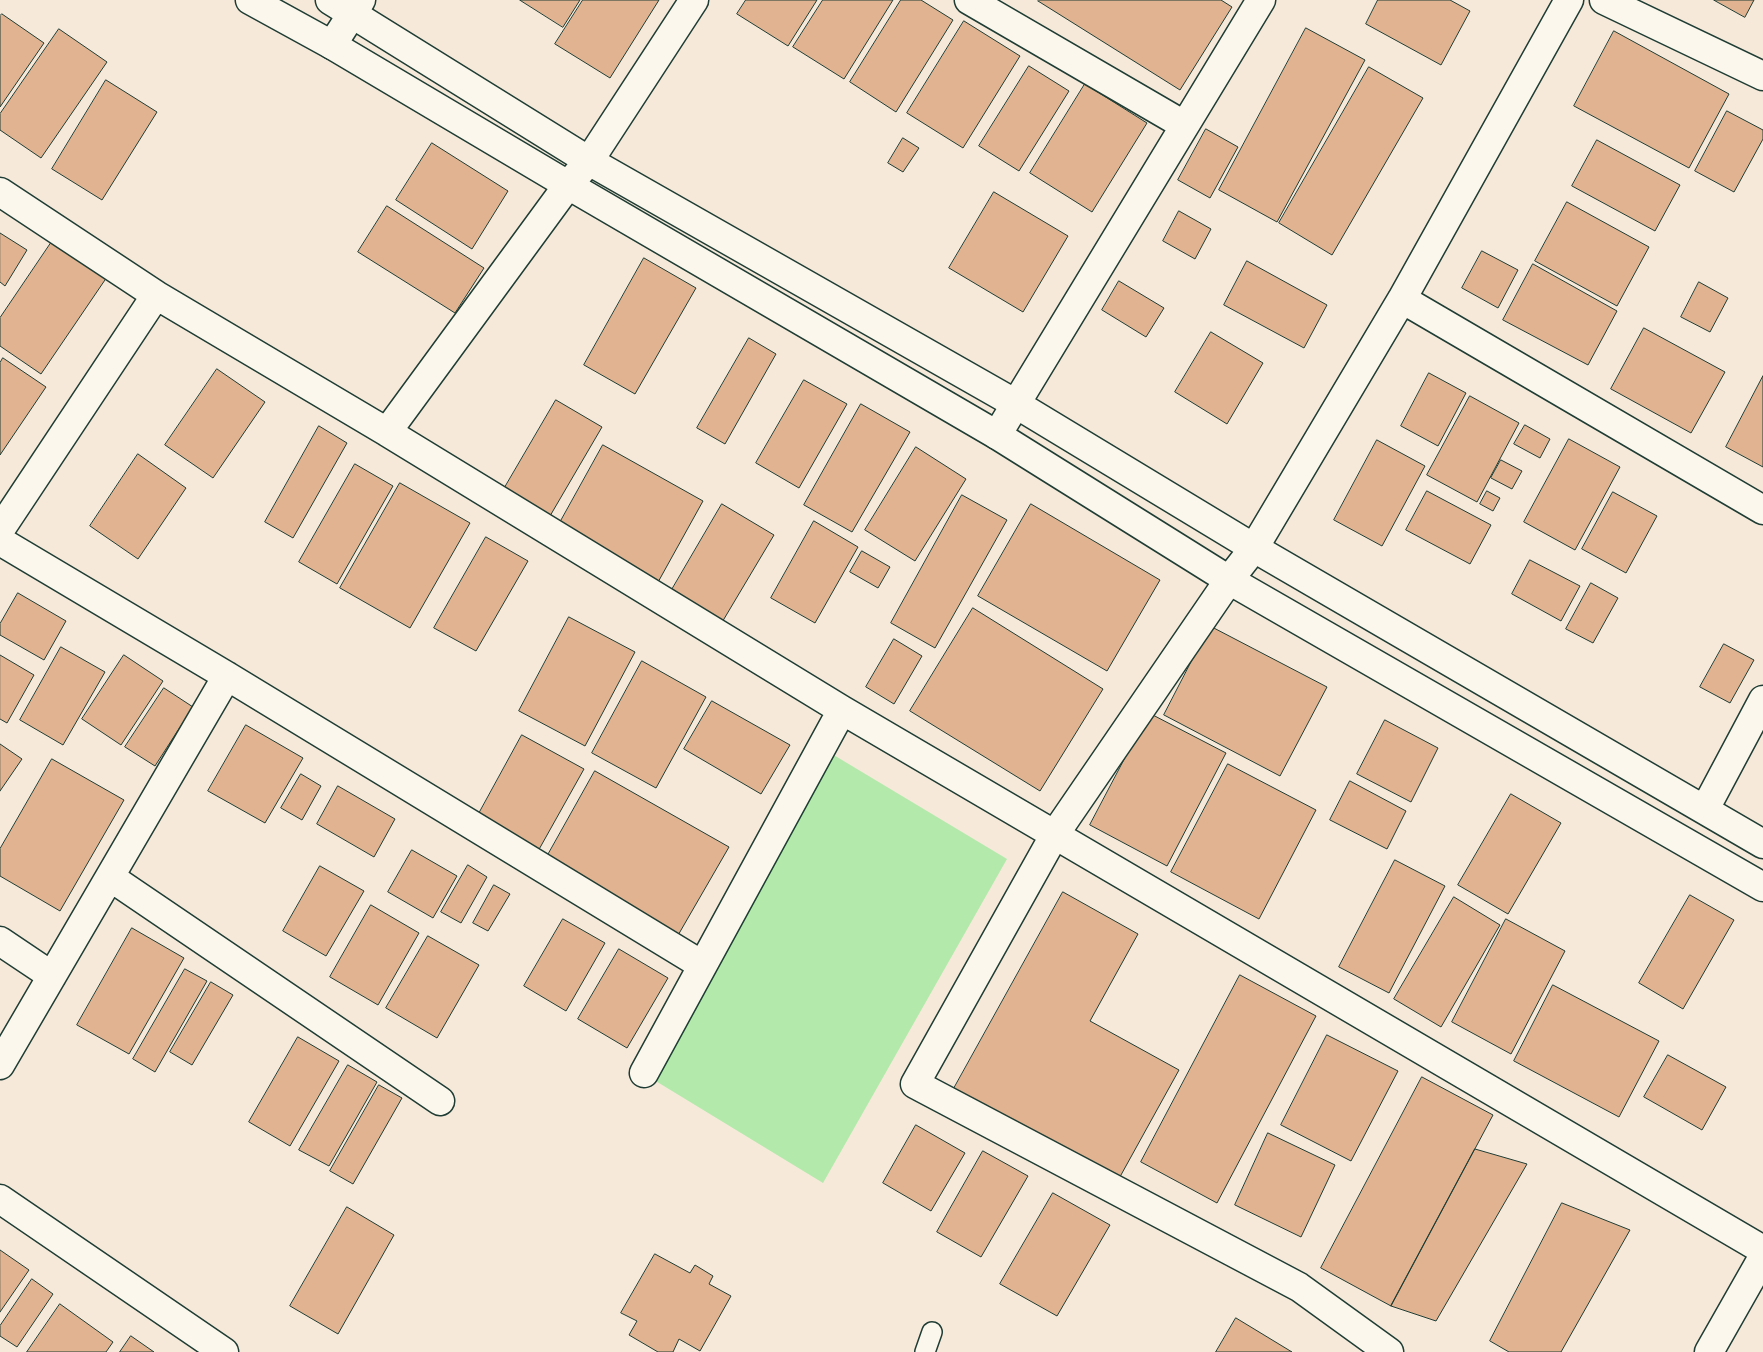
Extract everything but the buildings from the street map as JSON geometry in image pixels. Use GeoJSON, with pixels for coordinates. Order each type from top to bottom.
{"type":"FeatureCollection","features":[{"type":"Feature","properties":{"kind":"street"},"geometry":{"type":"LineString","coordinates":[[250,0],[332,45],[568,186],[996,435],[1229,580],[1763,887]]}},
{"type":"Feature","properties":{"kind":"street"},"geometry":{"type":"LineString","coordinates":[[387,432],[568,186],[588,162],[694,0]]}},
{"type":"Feature","properties":{"kind":"street"},"geometry":{"type":"LineString","coordinates":[[969,0],[1184,125]]}},
{"type":"Feature","properties":{"kind":"street"},"geometry":{"type":"LineString","coordinates":[[996,435],[1261,0]]}},
{"type":"Feature","properties":{"kind":"street"},"geometry":{"type":"LineString","coordinates":[[1389,1352],[1299,1287],[915,1084],[1055,834],[1229,580],[1254,548],[1402,299],[1569,0]]}},
{"type":"Feature","properties":{"kind":"street"},"geometry":{"type":"LineString","coordinates":[[1604,0],[1763,76]]}},
{"type":"Feature","properties":{"kind":"street"},"geometry":{"type":"LineString","coordinates":[[332,45],[348,5],[588,162],[1016,404],[1254,548],[1763,844]]}},
{"type":"Feature","properties":{"kind":"street"},"geometry":{"type":"LineString","coordinates":[[0,192],[156,296],[387,432],[842,710],[1763,1250]]}},
{"type":"Feature","properties":{"kind":"street"},"geometry":{"type":"LineString","coordinates":[[0,530],[156,296]]}},
{"type":"Feature","properties":{"kind":"street"},"geometry":{"type":"LineString","coordinates":[[1402,299],[1763,510]]}},
{"type":"Feature","properties":{"kind":"street"},"geometry":{"type":"LineString","coordinates":[[0,541],[227,676],[702,964]]}},
{"type":"Feature","properties":{"kind":"street"},"geometry":{"type":"LineString","coordinates":[[0,1065],[227,676]]}},
{"type":"Feature","properties":{"kind":"street"},"geometry":{"type":"LineString","coordinates":[[1705,809],[1763,700]]}},
{"type":"Feature","properties":{"kind":"street"},"geometry":{"type":"LineString","coordinates":[[644,1073],[842,710]]}},
{"type":"Feature","properties":{"kind":"street"},"geometry":{"type":"LineString","coordinates":[[110,877],[440,1101]]}},
{"type":"Feature","properties":{"kind":"street"},"geometry":{"type":"LineString","coordinates":[[0,941],[52,976]]}},
{"type":"Feature","properties":{"kind":"street"},"geometry":{"type":"LineString","coordinates":[[0,1199],[224,1352]]}},
{"type":"Feature","properties":{"kind":"street"},"geometry":{"type":"LineString","coordinates":[[1709,1352],[1763,1257]]}},
{"type":"Feature","properties":{"kind":"lane"},"geometry":{"type":"LineString","coordinates":[[925,1352],[932,1332]]}},
{"type":"Feature","properties":{"kind":"green space"},"geometry":{"type":"Polygon","coordinates":[[[832,754],[1007,859],[823,1183],[654,1080],[832,754]]]}}]}
